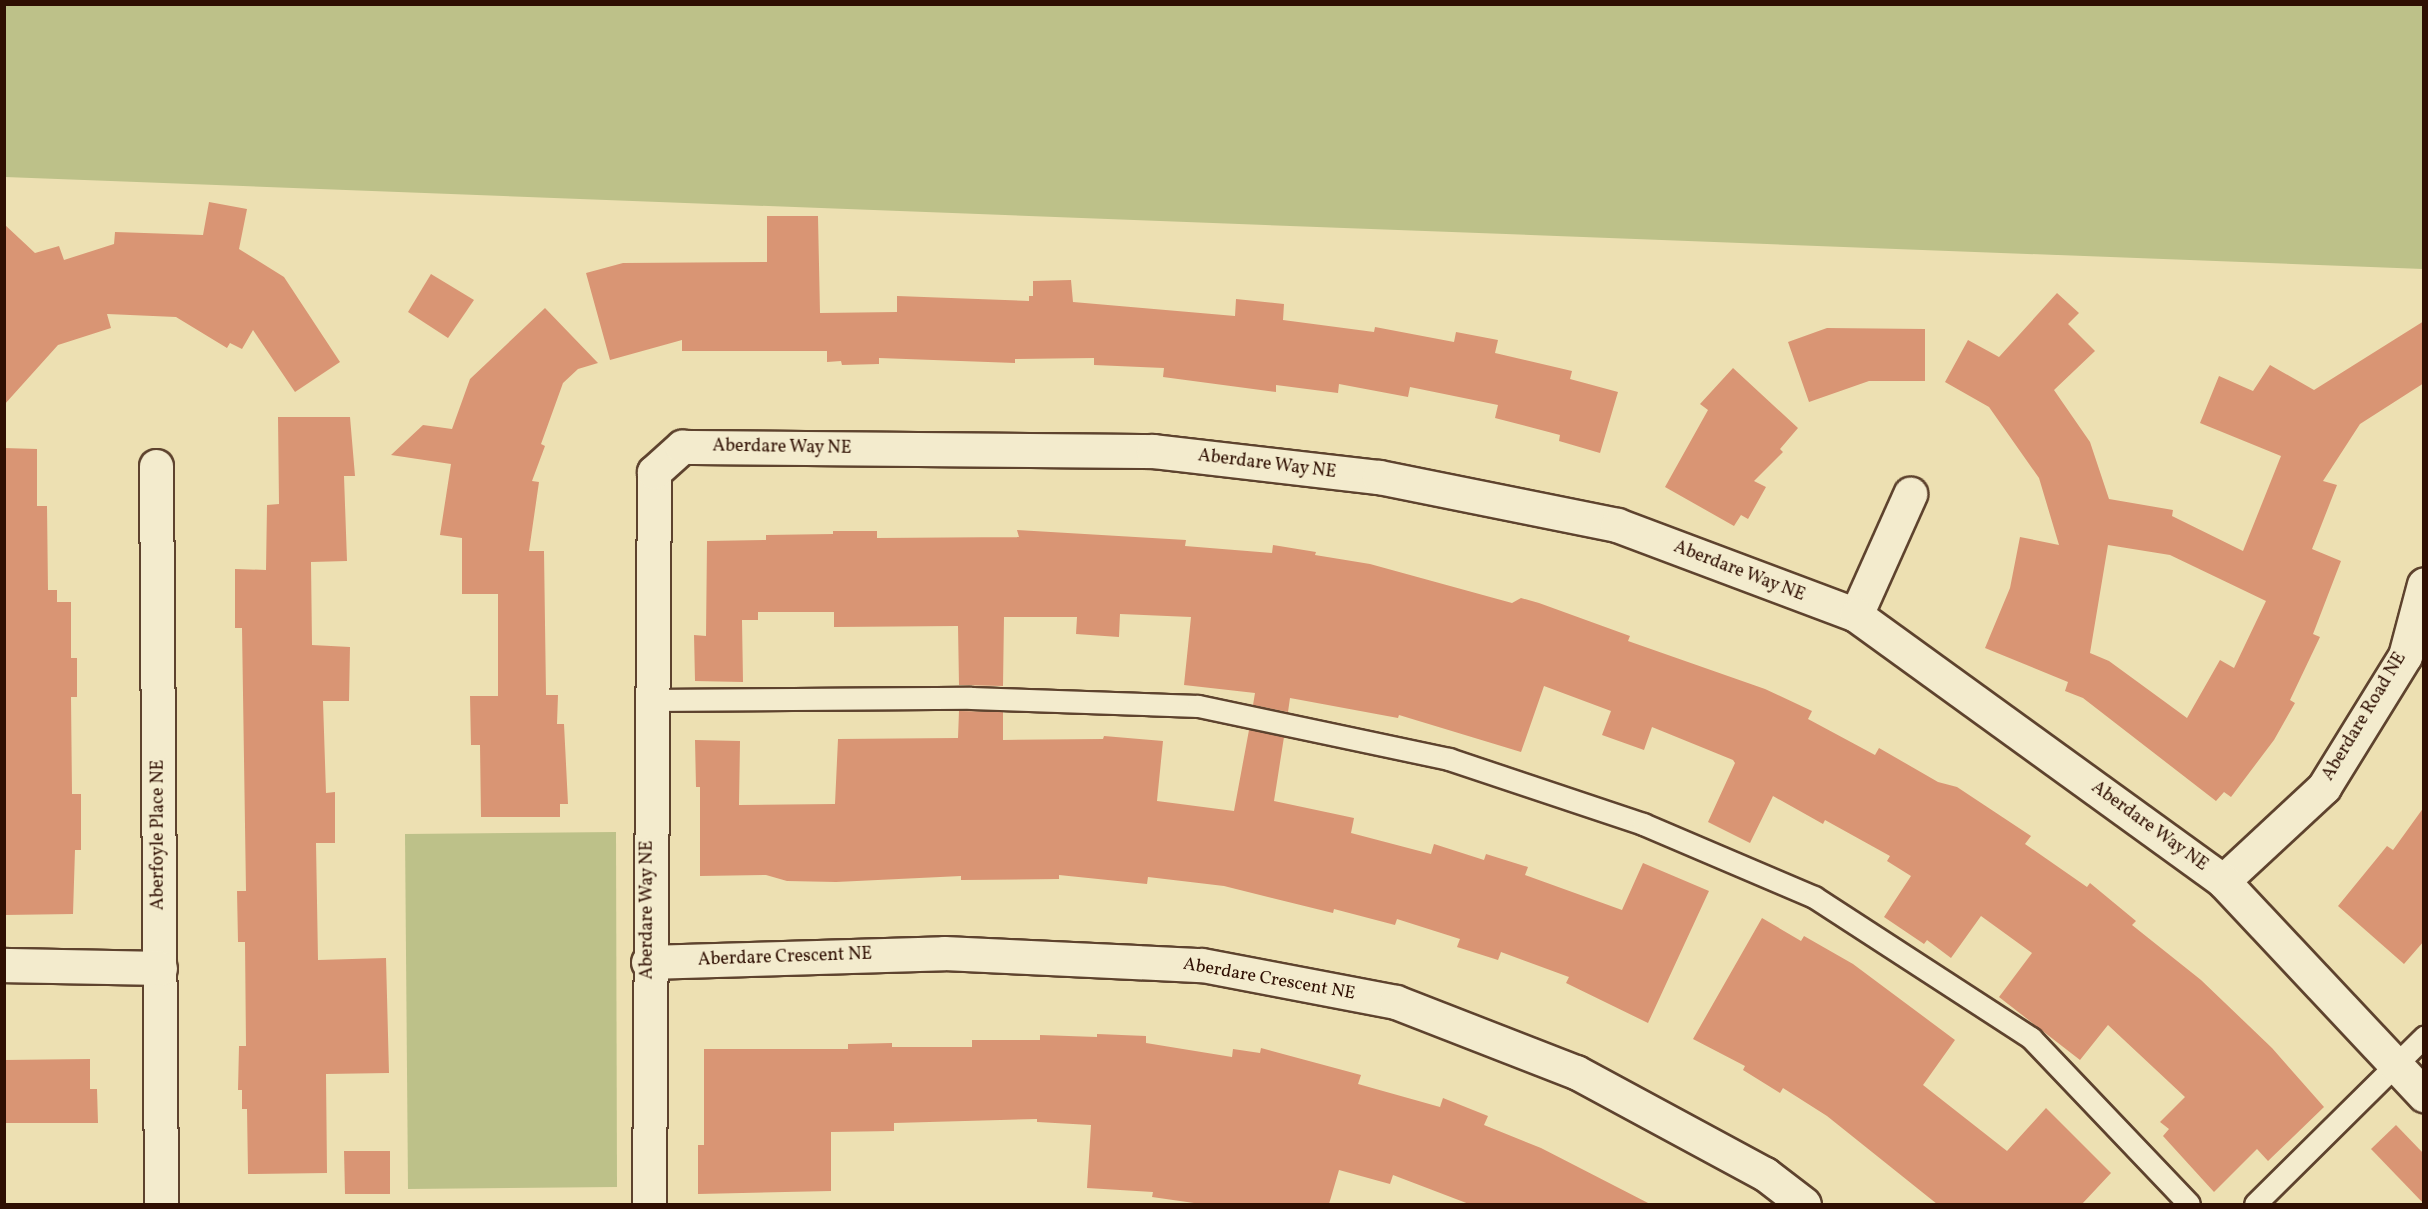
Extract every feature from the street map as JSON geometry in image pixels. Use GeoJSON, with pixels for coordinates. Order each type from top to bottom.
{"type":"FeatureCollection","features":[{"type":"Feature","properties":{"kind":"street","name":"Aberdare Way NE"},"geometry":{"type":"LineString","coordinates":[[649,1204],[648,962],[654,472],[682,447],[1152,452],[1378,477],[1617,525],[1856,615],[2223,881],[2424,1095]]}},
{"type":"Feature","properties":{"kind":"street","name":"Aberfoyle Place NE"},"geometry":{"type":"LineString","coordinates":[[156,466],[161,1204]]}},
{"type":"Feature","properties":{"kind":"street"},"geometry":{"type":"LineString","coordinates":[[1856,615],[1910,494]]}},
{"type":"Feature","properties":{"kind":"street","name":"Aberdare Road NE"},"geometry":{"type":"LineString","coordinates":[[2223,881],[2324,787],[2405,656],[2424,584]]}},
{"type":"Feature","properties":{"kind":"street","name":"Aberdare Crescent NE"},"geometry":{"type":"LineString","coordinates":[[648,962],[944,953],[1202,964],[1396,1002],[1576,1072],[1765,1174],[1804,1204]]}},
{"type":"Feature","properties":{"kind":"street"},"geometry":{"type":"LineString","coordinates":[[4,965],[159,968]]}},
{"type":"Feature","properties":{"kind":"lane"},"geometry":{"type":"LineString","coordinates":[[650,700],[971,698],[1198,706],[1449,759],[1643,824],[1814,897],[2031,1038],[2189,1204]]}},
{"type":"Feature","properties":{"kind":"lane"},"geometry":{"type":"LineString","coordinates":[[2255,1204],[2398,1066],[2424,1037]]}},
{"type":"Feature","properties":{"kind":"green space"},"geometry":{"type":"Polygon","coordinates":[[[5,4],[2423,5],[2423,269],[5,177],[5,4]]]}},
{"type":"Feature","properties":{"kind":"green space"},"geometry":{"type":"Polygon","coordinates":[[[616,832],[617,1187],[408,1189],[405,834],[616,832]]]}},
{"type":"Feature","properties":{"kind":"building"},"geometry":{"type":"Polygon","coordinates":[[[209,202],[247,209],[239,249],[284,277],[340,362],[295,392],[253,330],[242,349],[230,343],[227,348],[176,317],[107,314],[111,328],[58,345],[4,405],[4,224],[35,253],[59,246],[64,260],[114,244],[115,232],[203,235],[209,202]]]}},
{"type":"Feature","properties":{"kind":"building"},"geometry":{"type":"Polygon","coordinates":[[[767,216],[818,216],[820,313],[897,312],[897,296],[1029,301],[1029,296],[1033,296],[1033,281],[1071,280],[1073,302],[1235,316],[1236,299],[1284,304],[1283,320],[1374,332],[1375,327],[1454,342],[1456,332],[1498,340],[1495,353],[1572,371],[1570,379],[1618,392],[1600,453],[1559,441],[1560,435],[1495,418],[1498,405],[1410,387],[1408,397],[1339,384],[1338,393],[1276,385],[1276,392],[1163,377],[1164,368],[1094,365],[1094,358],[1015,359],[1015,363],[879,358],[879,364],[842,365],[841,361],[827,362],[827,351],[682,351],[682,340],[610,360],[586,273],[623,263],[767,262],[767,216]]]}},
{"type":"Feature","properties":{"kind":"building"},"geometry":{"type":"Polygon","coordinates":[[[431,274],[474,300],[448,338],[408,312],[431,274]]]}},
{"type":"Feature","properties":{"kind":"building"},"geometry":{"type":"Polygon","coordinates":[[[2057,293],[2079,313],[2068,324],[2095,351],[2054,390],[2090,442],[2109,499],[2173,510],[2172,516],[2243,551],[2281,456],[2200,423],[2219,376],[2253,391],[2270,365],[2314,390],[2424,321],[2424,383],[2360,424],[2323,481],[2337,485],[2312,549],[2341,561],[2313,634],[2320,637],[2290,700],[2295,703],[2274,740],[2231,797],[2224,792],[2216,801],[2083,698],[2065,691],[2068,682],[1985,648],[2010,588],[2020,537],[2059,545],[2039,478],[1989,407],[1945,382],[1968,340],[1999,357],[2057,293]],[[2108,545],[2090,653],[2109,661],[2187,718],[2220,660],[2234,668],[2266,601],[2170,555],[2108,545]]]}},
{"type":"Feature","properties":{"kind":"building"},"geometry":{"type":"Polygon","coordinates":[[[545,308],[598,363],[578,369],[563,383],[541,444],[545,446],[532,481],[539,482],[529,551],[544,551],[546,695],[558,695],[557,724],[564,724],[568,804],[560,804],[560,817],[481,817],[480,745],[471,745],[470,696],[498,696],[498,594],[462,594],[462,538],[440,535],[451,464],[391,455],[423,425],[452,429],[470,379],[545,308]]]}},
{"type":"Feature","properties":{"kind":"building"},"geometry":{"type":"Polygon","coordinates":[[[1827,328],[1925,329],[1925,381],[1869,381],[1809,402],[1788,342],[1827,328]]]}},
{"type":"Feature","properties":{"kind":"building"},"geometry":{"type":"Polygon","coordinates":[[[1733,368],[1798,428],[1780,449],[1783,452],[1754,481],[1766,487],[1748,519],[1741,515],[1734,526],[1665,487],[1708,410],[1700,404],[1733,368]]]}},
{"type":"Feature","properties":{"kind":"building"},"geometry":{"type":"Polygon","coordinates":[[[278,417],[350,417],[355,476],[344,476],[347,561],[311,562],[312,645],[350,647],[349,701],[323,701],[326,793],[335,792],[335,843],[316,843],[318,960],[386,958],[389,1073],[326,1074],[327,1173],[248,1174],[247,1109],[242,1109],[242,1090],[238,1090],[239,1046],[246,1046],[245,942],[238,942],[237,891],[246,891],[242,628],[235,628],[235,569],[266,570],[267,505],[279,504],[278,417]]]}},
{"type":"Feature","properties":{"kind":"building"},"geometry":{"type":"Polygon","coordinates":[[[4,448],[37,449],[37,506],[47,506],[48,590],[57,590],[57,602],[71,602],[71,658],[77,658],[77,697],[71,697],[72,794],[81,794],[81,850],[75,850],[73,914],[4,915],[4,448]]]}},
{"type":"Feature","properties":{"kind":"building"},"geometry":{"type":"Polygon","coordinates":[[[1017,530],[1186,540],[1185,546],[1272,553],[1273,545],[1316,552],[1315,555],[1370,564],[1512,603],[1521,598],[1539,603],[1630,636],[1628,641],[1765,689],[1812,711],[1808,719],[1875,755],[1879,748],[1938,782],[1957,787],[2031,836],[2025,844],[2087,887],[2090,883],[2136,921],[2132,925],[2201,980],[2272,1048],[2324,1107],[2268,1161],[2257,1149],[2214,1192],[2163,1136],[2169,1129],[2160,1122],[2185,1097],[2108,1025],[2080,1060],[1999,997],[2032,953],[1981,916],[1951,958],[1927,940],[1924,944],[1884,917],[1911,876],[1887,861],[1890,856],[1825,820],[1823,824],[1773,796],[1750,843],[1708,822],[1735,763],[1733,760],[1652,727],[1644,750],[1602,735],[1611,711],[1544,686],[1521,752],[1399,715],[1398,718],[1290,698],[1288,712],[1253,705],[1255,693],[1184,685],[1191,617],[1120,614],[1119,637],[1076,634],[1077,617],[1004,617],[1003,686],[959,685],[958,626],[834,627],[834,612],[758,612],[758,620],[742,620],[743,682],[695,681],[694,635],[706,636],[707,541],[766,540],[766,535],[833,534],[833,531],[877,531],[877,538],[1019,537],[1017,530]]]}},
{"type":"Feature","properties":{"kind":"building"},"geometry":{"type":"Polygon","coordinates":[[[959,711],[1003,712],[1003,740],[1103,739],[1104,736],[1163,741],[1157,801],[1234,811],[1249,730],[1284,737],[1274,801],[1354,818],[1351,833],[1431,854],[1434,844],[1484,860],[1486,854],[1528,867],[1525,875],[1622,910],[1643,863],[1709,891],[1648,1023],[1566,983],[1569,977],[1501,952],[1498,960],[1457,947],[1460,939],[1397,919],[1395,925],[1334,909],[1333,913],[1224,886],[1148,877],[1147,884],[1059,875],[1059,879],[961,880],[961,876],[836,882],[787,881],[766,875],[700,876],[700,787],[696,787],[695,740],[740,741],[739,805],[835,804],[838,739],[958,738],[959,711]]]}},
{"type":"Feature","properties":{"kind":"building"},"geometry":{"type":"Polygon","coordinates":[[[2424,807],[2424,941],[2404,964],[2338,906],[2387,846],[2393,850],[2424,807]]]}},
{"type":"Feature","properties":{"kind":"building"},"geometry":{"type":"Polygon","coordinates":[[[1762,918],[1801,941],[1804,936],[1853,964],[1955,1040],[1923,1085],[2007,1151],[2046,1108],[2111,1173],[2082,1204],[1937,1204],[1827,1116],[1783,1088],[1780,1093],[1743,1070],[1745,1066],[1693,1039],[1762,918]]]}},
{"type":"Feature","properties":{"kind":"building"},"geometry":{"type":"Polygon","coordinates":[[[1097,1034],[1146,1036],[1146,1043],[1232,1057],[1233,1049],[1260,1053],[1261,1048],[1361,1075],[1358,1084],[1440,1107],[1443,1098],[1488,1116],[1484,1125],[1541,1148],[1650,1204],[1469,1204],[1393,1175],[1390,1184],[1339,1170],[1329,1204],[1201,1204],[1152,1197],[1153,1192],[1087,1188],[1091,1125],[1037,1122],[1037,1119],[894,1123],[894,1131],[831,1132],[831,1191],[698,1194],[698,1145],[704,1145],[704,1049],[848,1049],[848,1044],[892,1043],[892,1047],[972,1047],[972,1040],[1040,1040],[1040,1035],[1097,1037],[1097,1034]]]}},
{"type":"Feature","properties":{"kind":"building"},"geometry":{"type":"Polygon","coordinates":[[[90,1059],[90,1089],[97,1089],[98,1123],[4,1123],[4,1060],[90,1059]]]}},
{"type":"Feature","properties":{"kind":"building"},"geometry":{"type":"Polygon","coordinates":[[[2396,1125],[2424,1154],[2424,1204],[2371,1149],[2396,1125]]]}},
{"type":"Feature","properties":{"kind":"building"},"geometry":{"type":"Polygon","coordinates":[[[344,1151],[390,1151],[390,1194],[345,1194],[344,1151]]]}}]}
